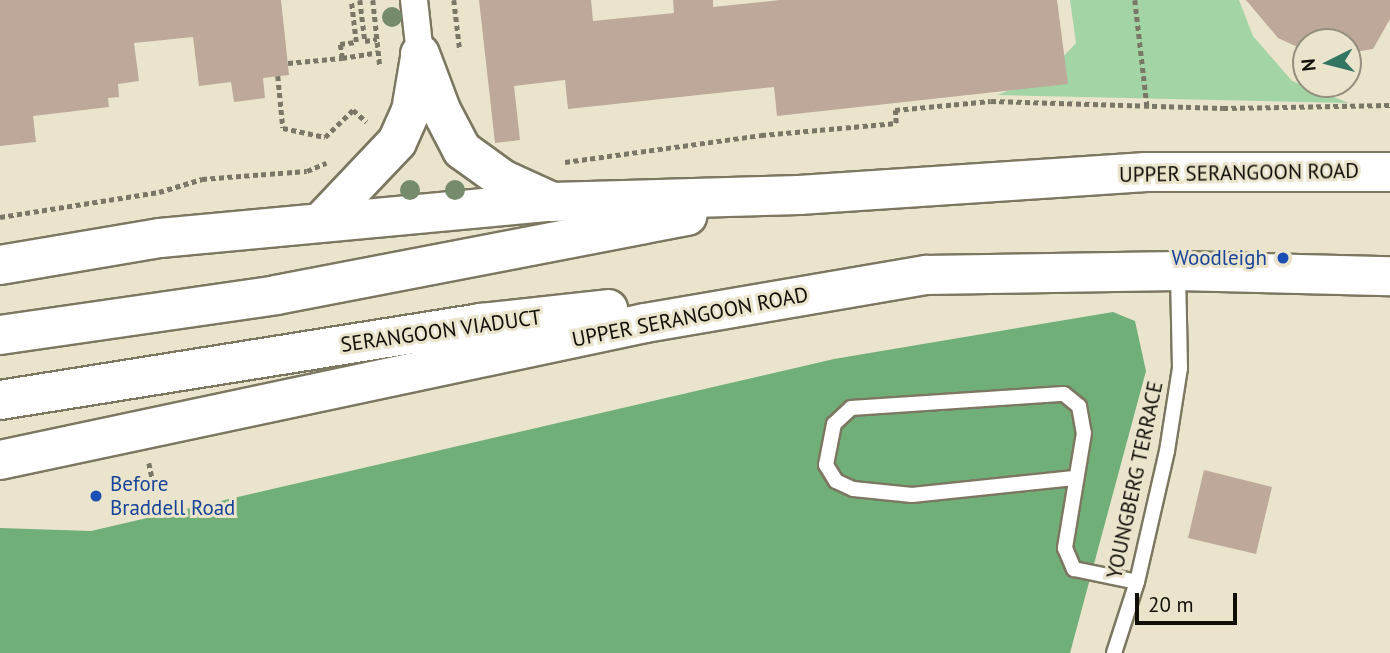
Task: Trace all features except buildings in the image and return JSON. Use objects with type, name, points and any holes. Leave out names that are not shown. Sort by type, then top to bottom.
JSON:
[{"type":"main road","points":[[421,54],[441,110],[462,150],[502,179],[551,202]]},
{"type":"main road","points":[[322,222],[397,142],[411,111],[421,54]]},
{"type":"main road","name":"UPPER SERANGOON ROAD","points":[[0,265],[160,239],[551,202],[799,195],[1146,172],[1390,172]]},
{"type":"main road","points":[[0,335],[276,295],[799,195]]},
{"type":"main road","name":"UPPER SERANGOON ROAD","points":[[0,460],[645,324],[926,275],[1178,271],[1390,276]]},
{"type":"main road","name":"SERANGOON VIADUCT","points":[[0,400],[480,323],[926,275]]},
{"type":"street","points":[[414,0],[421,54]]},
{"type":"lane","name":"YOUNGBERG TERRACE","points":[[1115,653],[1137,582],[1167,450],[1180,368],[1178,271]]},
{"type":"lane","points":[[1074,478],[912,495],[853,489],[836,481],[826,465],[834,424],[851,408],[1064,394],[1079,407],[1084,433],[1074,478],[1065,548],[1074,569],[1137,582]]},
{"type":"path","points":[[342,58],[340,44],[356,42],[351,0]]},
{"type":"path","points":[[360,0],[365,41],[377,39]]},
{"type":"path","points":[[373,0],[380,78]]},
{"type":"path","points":[[1135,0],[1147,106]]},
{"type":"path","points":[[288,64],[379,52]]},
{"type":"path","points":[[278,76],[283,128],[325,137],[353,110],[371,125]]},
{"type":"path","points":[[562,163],[761,135],[896,123],[895,110],[991,101],[1147,106],[1390,105]]},
{"type":"path","points":[[362,135],[376,114]]},
{"type":"path","points":[[0,217],[159,192],[202,178],[307,171],[336,159]]},
{"type":"green space","points":[[1070,0],[1239,0],[1253,36],[1292,81],[1292,98],[1336,98],[1349,103],[997,95],[1044,77],[1076,43]]},
{"type":"green space","points":[[1113,312],[1135,321],[1146,371],[1070,653],[0,653],[0,528],[91,531],[834,359]]},
{"type":"place","name":"Woodleigh","points":[[1283,258]]},
{"type":"place","name":"Before Braddell Road","points":[[96,496]]}]
